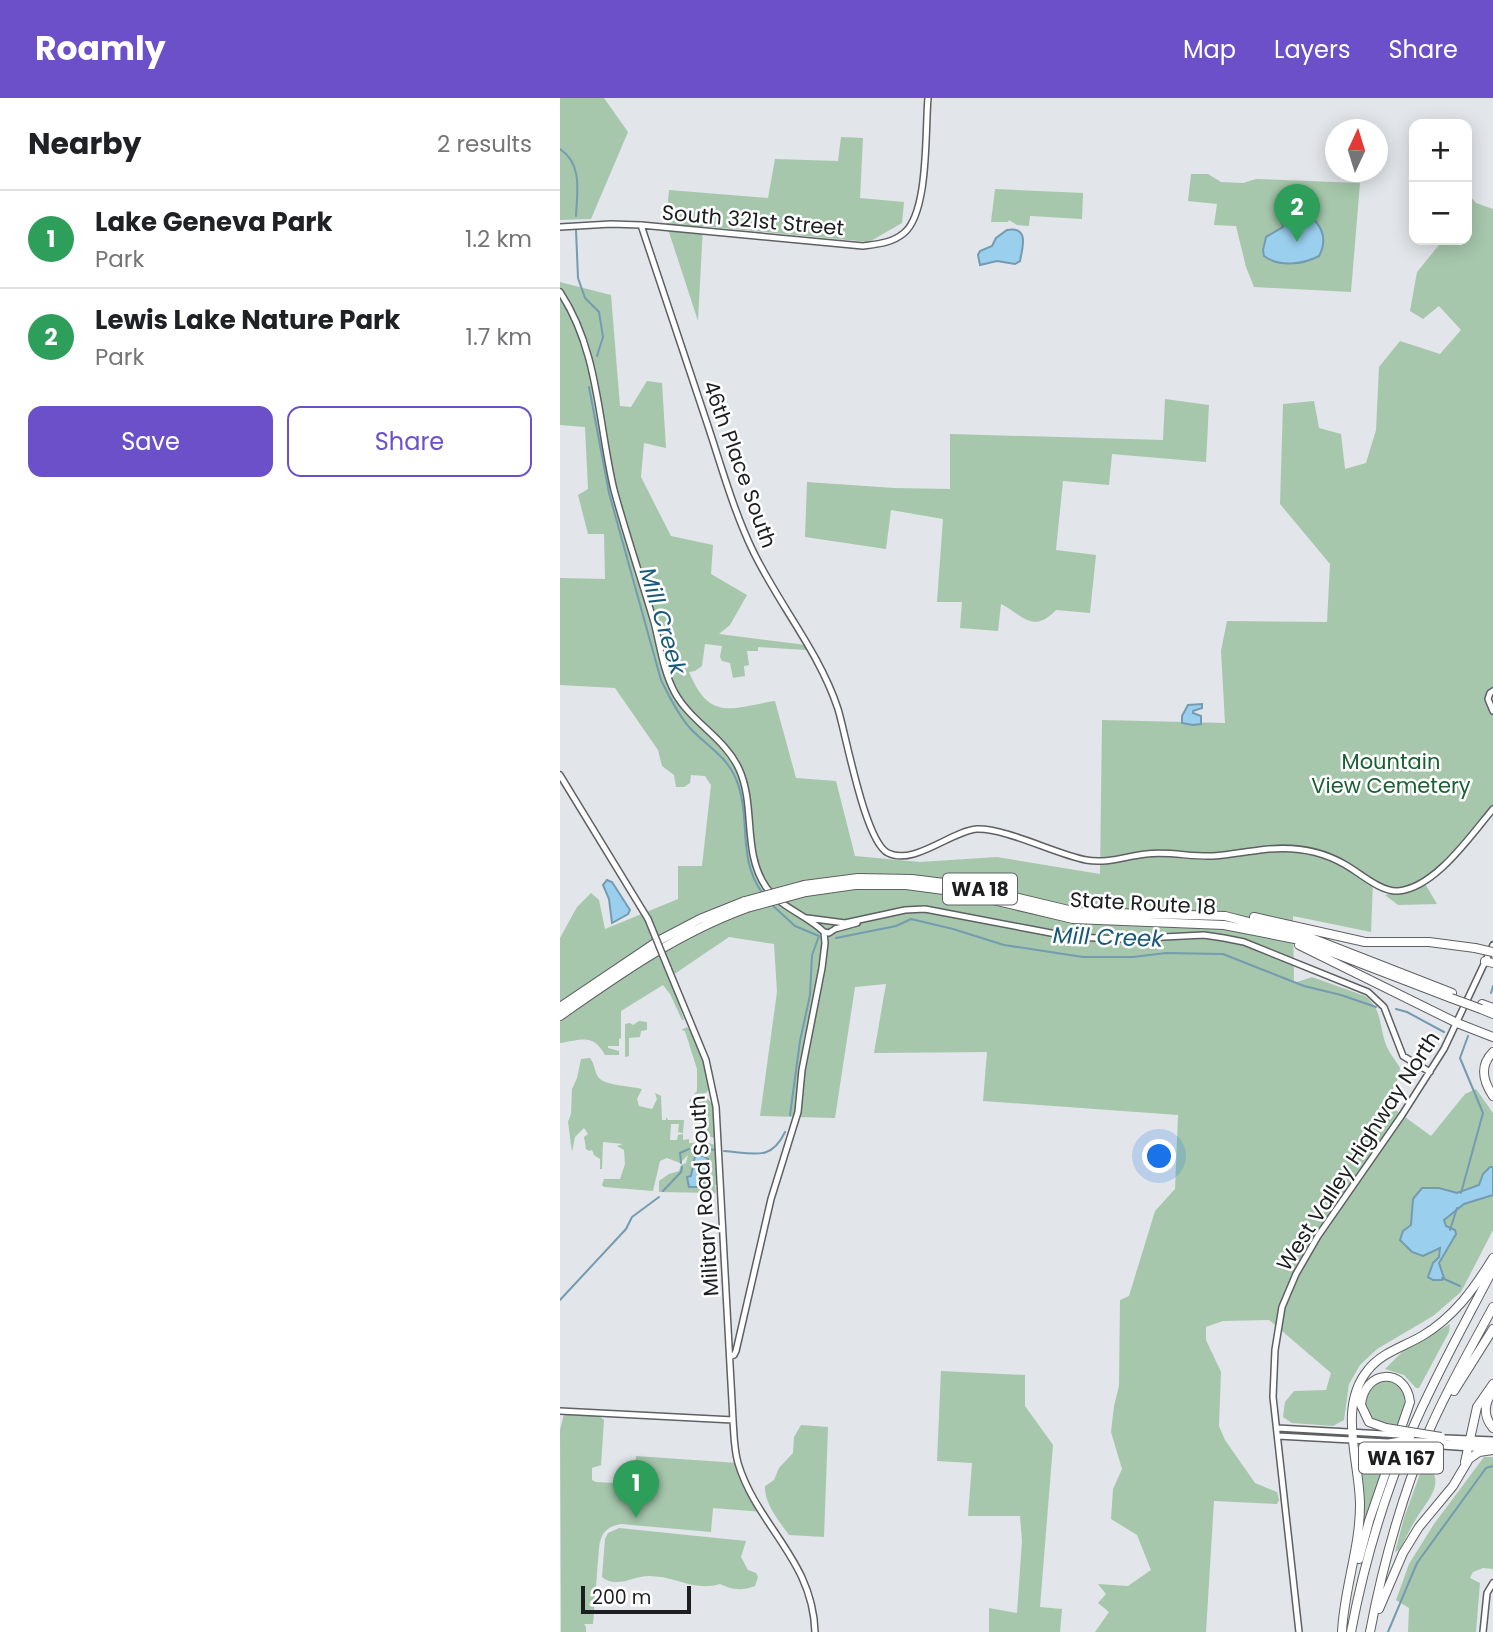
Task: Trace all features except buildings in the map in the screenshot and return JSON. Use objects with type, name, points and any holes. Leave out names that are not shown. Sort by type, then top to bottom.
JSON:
[{"type":"highway","name":"State Route 18","points":[[560,1007],[658,941],[700,919],[805,888],[858,878],[912,879],[968,887],[1077,912],[1225,916],[1282,929],[1339,948],[1451,996]]},
{"type":"highway","name":"State Route 18","points":[[805,888],[906,885],[959,892],[1073,919],[1201,923],[1270,934],[1300,940],[1489,1010]]},
{"type":"highway","name":"State Route 18","points":[[560,1016],[670,943],[746,904]]},
{"type":"highway","points":[[1180,914],[1210,911],[1248,915],[1356,940],[1380,943],[1429,942],[1493,951]]},
{"type":"highway","points":[[1270,934],[1322,956],[1457,1023],[1493,1037]]},
{"type":"highway","points":[[1493,1052],[1485,1063],[1483,1073],[1493,1096]]},
{"type":"highway","points":[[1342,1632],[1359,1526],[1360,1496],[1352,1415],[1356,1393],[1369,1367],[1389,1352],[1429,1331],[1451,1314],[1473,1289],[1493,1258]]},
{"type":"highway","name":"WA 167","points":[[1351,1632],[1369,1552],[1401,1457],[1432,1386],[1493,1269]]},
{"type":"highway","points":[[1480,1295],[1493,1276]]},
{"type":"highway","name":"WA 167","points":[[1371,1632],[1394,1532],[1430,1429],[1493,1307]]},
{"type":"highway","points":[[1430,1429],[1493,1329]]},
{"type":"highway","points":[[1342,1632],[1369,1521],[1409,1405],[1408,1392],[1400,1382],[1390,1377],[1379,1377],[1366,1387],[1361,1405],[1370,1422],[1385,1431],[1444,1441]]},
{"type":"highway","points":[[1457,1481],[1477,1407],[1493,1384]]},
{"type":"highway","points":[[1493,1390],[1485,1410],[1493,1427]]},
{"type":"highway","points":[[1371,1632],[1385,1591],[1419,1527],[1457,1481],[1472,1456],[1493,1448]]},
{"type":"main road","name":"South 321st Street","points":[[560,227],[641,225],[863,246],[888,242],[902,234],[914,220],[921,202],[928,98]]},
{"type":"main road","name":"46th Place South","points":[[641,225],[740,522],[755,555],[799,628],[830,690],[839,714],[851,771],[883,850],[894,855],[928,849],[966,831],[985,830],[1090,861],[1144,854],[1214,856],[1281,847],[1313,851],[1344,864],[1383,887],[1401,890],[1439,869],[1462,847],[1493,809]]},
{"type":"main road","points":[[560,292],[573,313],[586,344],[611,475],[658,635],[668,679],[680,703],[738,766],[748,800],[750,838],[756,865],[767,887],[786,906],[828,931],[873,917]]},
{"type":"main road","points":[[1493,691],[1488,699],[1493,711]]},
{"type":"main road","name":"Military Road South","points":[[560,775],[648,919],[706,1060],[714,1094],[719,1139],[733,1420],[738,1463],[750,1489],[799,1567],[813,1607],[815,1632]]},
{"type":"main road","points":[[786,906],[809,918],[845,923],[905,910],[925,909],[1072,937],[1123,939],[1204,936],[1244,942],[1368,992],[1384,1007],[1404,1056],[1430,1072]]},
{"type":"main road","points":[[824,920],[828,931]]},
{"type":"main road","points":[[730,1357],[736,1353],[771,1199],[797,1112],[825,943],[834,922]]},
{"type":"main road","name":"West Valley Highway North","points":[[1300,1632],[1273,1373],[1278,1327],[1287,1292],[1318,1236],[1430,1072],[1489,962],[1493,945]]},
{"type":"main road","points":[[560,1411],[733,1420]]},
{"type":"main road","points":[[1277,1428],[1381,1442],[1444,1441],[1493,1448]]},
{"type":"main road","points":[[1278,1436],[1353,1437],[1385,1431]]},
{"type":"main road","points":[[1469,1443],[1493,1440]]},
{"type":"main road","points":[[1483,1632],[1487,1593],[1493,1583]]},
{"type":"green space","points":[[560,98],[604,98],[628,132],[591,219],[560,220]]},
{"type":"green space","points":[[841,137],[863,138],[860,198],[904,202],[902,223],[869,242],[703,226],[698,321],[666,223],[669,190],[768,198],[775,159],[838,161]]},
{"type":"green space","points":[[1191,174],[1208,174],[1221,182],[1243,183],[1256,179],[1360,183],[1351,292],[1254,287],[1236,226],[1214,225],[1217,204],[1188,201]]},
{"type":"green space","points":[[995,189],[1083,193],[1082,219],[1030,216],[1029,226],[1017,225],[1009,220],[991,222]]},
{"type":"green space","name":"Mountain View Cemetery","points":[[1472,199],[1476,203],[1493,209],[1493,691],[1490,693],[1493,711],[1493,809],[1462,847],[1424,882],[1437,904],[1398,905],[1385,895],[1400,891],[1373,882],[1371,932],[1293,916],[1294,983],[1312,977],[1365,996],[1370,1001],[1377,1012],[1386,1046],[1400,1068],[1398,1079],[1386,1103],[1431,1136],[1465,1094],[1476,1089],[1493,1113],[1493,1230],[1461,1292],[1433,1316],[1377,1349],[1360,1365],[1349,1384],[1344,1420],[1333,1426],[1292,1423],[1283,1417],[1285,1402],[1294,1391],[1326,1390],[1331,1373],[1269,1320],[1223,1321],[1206,1327],[1206,1340],[1221,1372],[1219,1426],[1225,1440],[1255,1483],[1277,1492],[1279,1500],[1277,1504],[1214,1501],[1206,1632],[1095,1632],[1109,1612],[1098,1603],[1106,1594],[1098,1584],[1128,1586],[1151,1570],[1137,1535],[1111,1519],[1113,1489],[1122,1469],[1111,1432],[1119,1386],[1120,1300],[1129,1296],[1155,1211],[1175,1189],[1178,1115],[983,1101],[987,1052],[874,1053],[886,984],[855,987],[835,1118],[760,1116],[777,992],[774,944],[729,937],[670,977],[684,1020],[663,985],[621,1011],[619,1046],[608,1046],[619,1051],[619,1055],[605,1055],[596,1043],[591,1041],[560,1043],[560,938],[577,907],[591,893],[599,900],[605,929],[678,899],[678,866],[702,866],[711,785],[705,776],[691,775],[690,783],[684,787],[676,787],[674,775],[662,766],[658,750],[615,688],[560,685],[560,578],[605,579],[604,534],[588,534],[578,495],[588,489],[585,427],[560,425],[560,282],[611,295],[620,406],[631,407],[647,381],[662,383],[666,448],[644,443],[641,477],[671,536],[713,545],[711,574],[747,595],[730,625],[719,634],[806,645],[806,650],[758,647],[758,651],[747,651],[749,665],[744,666],[745,676],[733,678],[730,663],[722,661],[720,657],[722,646],[705,644],[702,666],[689,672],[705,699],[723,708],[775,701],[796,778],[836,781],[855,856],[920,862],[997,857],[1100,874],[1102,720],[1225,723],[1221,651],[1227,621],[1327,622],[1330,564],[1280,504],[1283,404],[1314,401],[1319,428],[1341,434],[1345,469],[1366,463],[1376,430],[1379,367],[1400,341],[1440,354],[1461,330],[1439,306],[1423,319],[1410,311],[1417,272],[1439,245],[1472,245]]},
{"type":"green space","points":[[1165,399],[1209,405],[1206,462],[1112,454],[1109,485],[1063,481],[1056,550],[1096,555],[1090,613],[1056,610],[1048,617],[1034,622],[1001,604],[998,631],[960,628],[962,602],[937,602],[943,519],[891,510],[886,549],[805,537],[807,482],[950,489],[950,434],[1163,440]]},
{"type":"green space","points":[[639,1021],[647,1022],[647,1030],[641,1031],[640,1037],[629,1038],[629,1056],[625,1057],[625,1024],[633,1025]]},
{"type":"green space","points":[[687,1027],[702,1056],[709,1089],[706,1093],[694,1094],[697,1091],[697,1069],[685,1031],[681,1030]]},
{"type":"green space","points":[[590,1058],[597,1076],[603,1081],[642,1089],[637,1099],[639,1106],[652,1109],[657,1099],[655,1093],[661,1096],[662,1120],[666,1120],[666,1117],[668,1120],[684,1120],[683,1133],[678,1132],[679,1124],[671,1124],[670,1140],[677,1140],[678,1135],[683,1134],[683,1140],[689,1139],[689,1143],[706,1142],[715,1145],[718,1179],[716,1193],[659,1192],[659,1181],[679,1171],[681,1165],[686,1163],[688,1155],[680,1163],[667,1158],[660,1161],[653,1191],[602,1185],[604,1179],[620,1179],[625,1164],[624,1150],[617,1146],[623,1144],[603,1142],[600,1169],[600,1159],[592,1150],[586,1149],[584,1137],[588,1134],[584,1128],[575,1137],[572,1152],[568,1122],[572,1089],[581,1059]]},
{"type":"green space","points":[[707,1098],[712,1104],[715,1138],[707,1136],[704,1107],[697,1102],[689,1102],[690,1099]]},
{"type":"green space","points":[[1450,1324],[1449,1332],[1419,1388],[1404,1375],[1385,1369],[1402,1352]]},
{"type":"green space","points":[[941,1371],[1025,1375],[1025,1406],[1053,1445],[1040,1607],[1062,1609],[1060,1632],[989,1632],[989,1608],[1017,1613],[1022,1541],[1020,1516],[968,1516],[972,1463],[937,1461]]},
{"type":"green space","points":[[1383,1380],[1393,1382],[1404,1392],[1405,1408],[1397,1426],[1378,1422],[1364,1409],[1369,1386]]},
{"type":"green space","points":[[564,1414],[598,1415],[604,1420],[601,1465],[592,1468],[592,1480],[596,1482],[634,1484],[636,1456],[738,1463],[763,1512],[713,1508],[711,1532],[621,1524],[608,1529],[601,1538],[599,1548],[593,1624],[584,1624],[586,1632],[561,1632],[560,1430]]},
{"type":"green space","points":[[801,1425],[828,1427],[824,1537],[789,1535],[773,1512],[765,1492],[765,1486],[774,1480],[779,1468],[793,1453],[794,1437]]},
{"type":"green space","points":[[1357,1446],[1392,1446],[1364,1525]]},
{"type":"green space","points":[[1484,1457],[1493,1457],[1493,1569],[1483,1568],[1473,1572],[1470,1578],[1480,1583],[1476,1632],[1408,1632],[1409,1608],[1396,1600],[1409,1564],[1434,1524]]},
{"type":"green space","points":[[1426,1464],[1435,1478],[1433,1492],[1400,1549],[1395,1552],[1404,1518]]},
{"type":"green space","points":[[619,1528],[746,1541],[741,1557],[748,1570],[756,1573],[758,1577],[755,1586],[734,1589],[720,1584],[702,1586],[649,1576],[619,1582],[608,1580],[602,1577],[605,1539],[608,1533]]},
{"type":"water","points":[[1284,206],[1302,211],[1321,229],[1323,246],[1319,256],[1291,264],[1270,260],[1264,256],[1266,237],[1283,227],[1278,211]]},
{"type":"water","points":[[1007,230],[1019,231],[1022,234],[1020,261],[1015,264],[997,261],[980,265],[980,251],[992,246],[996,238]]},
{"type":"water","points":[[1202,704],[1202,708],[1193,711],[1201,716],[1201,724],[1182,723],[1182,716],[1188,705]]},
{"type":"water","points":[[607,880],[612,882],[630,910],[612,923],[609,899],[603,885]]},
{"type":"water","points":[[695,1156],[708,1159],[707,1176],[701,1187],[689,1187],[687,1177],[691,1176]]},
{"type":"water","points":[[1493,1167],[1493,1195],[1464,1204],[1444,1220],[1446,1226],[1455,1230],[1456,1234],[1439,1263],[1444,1278],[1433,1280],[1428,1277],[1433,1263],[1439,1257],[1440,1248],[1423,1256],[1412,1252],[1400,1240],[1403,1231],[1411,1225],[1413,1199],[1422,1188],[1439,1188],[1457,1193],[1479,1185],[1483,1174]]},
{"type":"waterway","name":"Mill Creek","points":[[560,149],[567,155],[575,170],[576,216]]},
{"type":"waterway","points":[[1294,187],[1302,197],[1301,210]]},
{"type":"waterway","name":"Mill Creek","points":[[576,230],[578,278],[585,298],[599,312],[603,337],[597,356]]},
{"type":"waterway","name":"Mill Creek","points":[[589,387],[609,493],[661,680],[685,722],[721,757],[736,779],[741,793],[750,866],[763,894]]},
{"type":"waterway","points":[[771,904],[795,926],[819,936],[812,955],[810,995],[800,1041],[790,1115]]},
{"type":"waterway","name":"Mill Creek","points":[[836,938],[896,926],[911,919],[1004,945],[1083,957],[1133,957],[1166,953],[1223,954],[1304,986],[1376,1007]]},
{"type":"waterway","name":"Mill Creek","points":[[1491,993],[1493,986]]},
{"type":"waterway","name":"Mill Creek","points":[[1396,1009],[1444,1032]]},
{"type":"waterway","points":[[1461,1193],[1483,1113],[1460,1058],[1468,1036]]},
{"type":"waterway","points":[[724,1151],[752,1154],[767,1152],[780,1142],[785,1132]]},
{"type":"waterway","points":[[695,1148],[715,1150]]},
{"type":"waterway","points":[[681,1163],[680,1153],[689,1149]]},
{"type":"waterway","points":[[663,1191],[681,1172],[682,1167]]},
{"type":"waterway","points":[[560,1300],[626,1229],[632,1217],[659,1197]]},
{"type":"waterway","points":[[1450,1230],[1457,1208]]},
{"type":"waterway","points":[[1442,1278],[1460,1286]]},
{"type":"waterway","points":[[1388,1632],[1417,1563],[1486,1468],[1493,1466]]},
{"type":"place","name":"Lewis Lake Nature Park","points":[[1297,242]]},
{"type":"place","name":"Lake Geneva Park","points":[[636,1518]]}]
